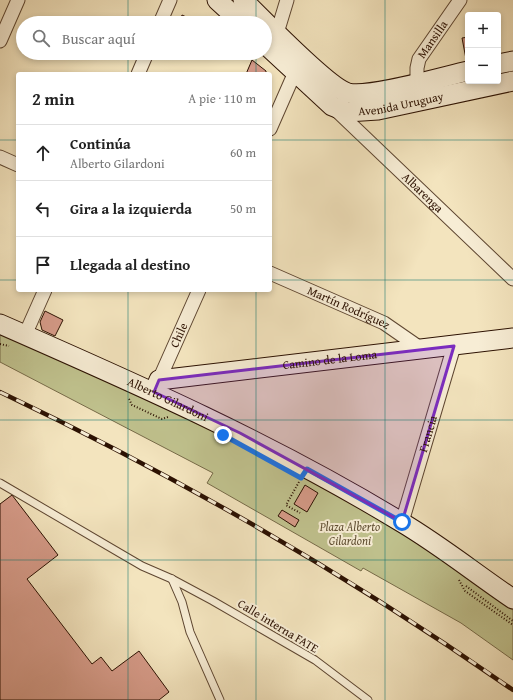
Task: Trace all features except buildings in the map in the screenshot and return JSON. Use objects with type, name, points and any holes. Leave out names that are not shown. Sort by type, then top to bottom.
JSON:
[{"type":"street","points":[[0,41],[18,0]]},
{"type":"street","points":[[163,16],[170,0]]},
{"type":"street","points":[[217,0],[234,16]]},
{"type":"street","name":"Avenida Uruguay","points":[[243,0],[254,16]]},
{"type":"street","points":[[272,37],[287,0]]},
{"type":"street","name":"Mansilla","points":[[417,83],[417,68],[419,59],[460,0]]},
{"type":"street","name":"Avenida Uruguay","points":[[272,40],[295,72],[332,106],[347,112],[378,110],[513,81]]},
{"type":"street","name":"Avenida Uruguay","points":[[272,40],[347,92],[366,94],[465,72]]},
{"type":"street","points":[[139,72],[144,60]]},
{"type":"street","points":[[501,63],[513,61]]},
{"type":"street","points":[[272,124],[295,72]]},
{"type":"street","name":"Albarenga","points":[[332,106],[513,279]]},
{"type":"street","points":[[0,157],[16,164]]},
{"type":"street","name":"Martín Rodríguez","points":[[272,274],[384,323],[423,350]]},
{"type":"street","points":[[18,340],[43,292]]},
{"type":"street","name":"Chile","points":[[157,386],[198,292]]},
{"type":"street","name":"Alberto Gilardoni","points":[[0,324],[18,340],[157,386],[402,522],[513,600]]},
{"type":"street","name":"Camino de la Loma","points":[[157,386],[513,338]]},
{"type":"street","name":"Francia","points":[[402,522],[454,346]]},
{"type":"lane","name":"Calle interna FATE","points":[[0,483],[142,566],[172,579],[314,660],[368,700]]},
{"type":"lane","points":[[172,579],[182,602],[193,638],[220,700]]},
{"type":"path","points":[[0,344],[18,340]]},
{"type":"path","points":[[126,394],[132,405],[162,419],[175,415]]},
{"type":"path","points":[[300,513],[286,505],[307,469]]},
{"type":"path","points":[[457,577],[465,591],[513,625]]},
{"type":"highlighted area","points":[[454,346],[402,522],[240,433],[154,392],[159,380]]},
{"type":"green space","name":"Plaza Alberto Gilardoni","points":[[0,329],[282,463],[402,531],[513,610],[513,660],[461,623],[363,568],[361,571],[207,483],[213,473],[0,362]]},
{"type":"railway","points":[[0,392],[133,459],[263,530],[390,608],[513,690]]},
{"type":"route","points":[[223,435],[301,478],[307,469],[402,522]]}]
